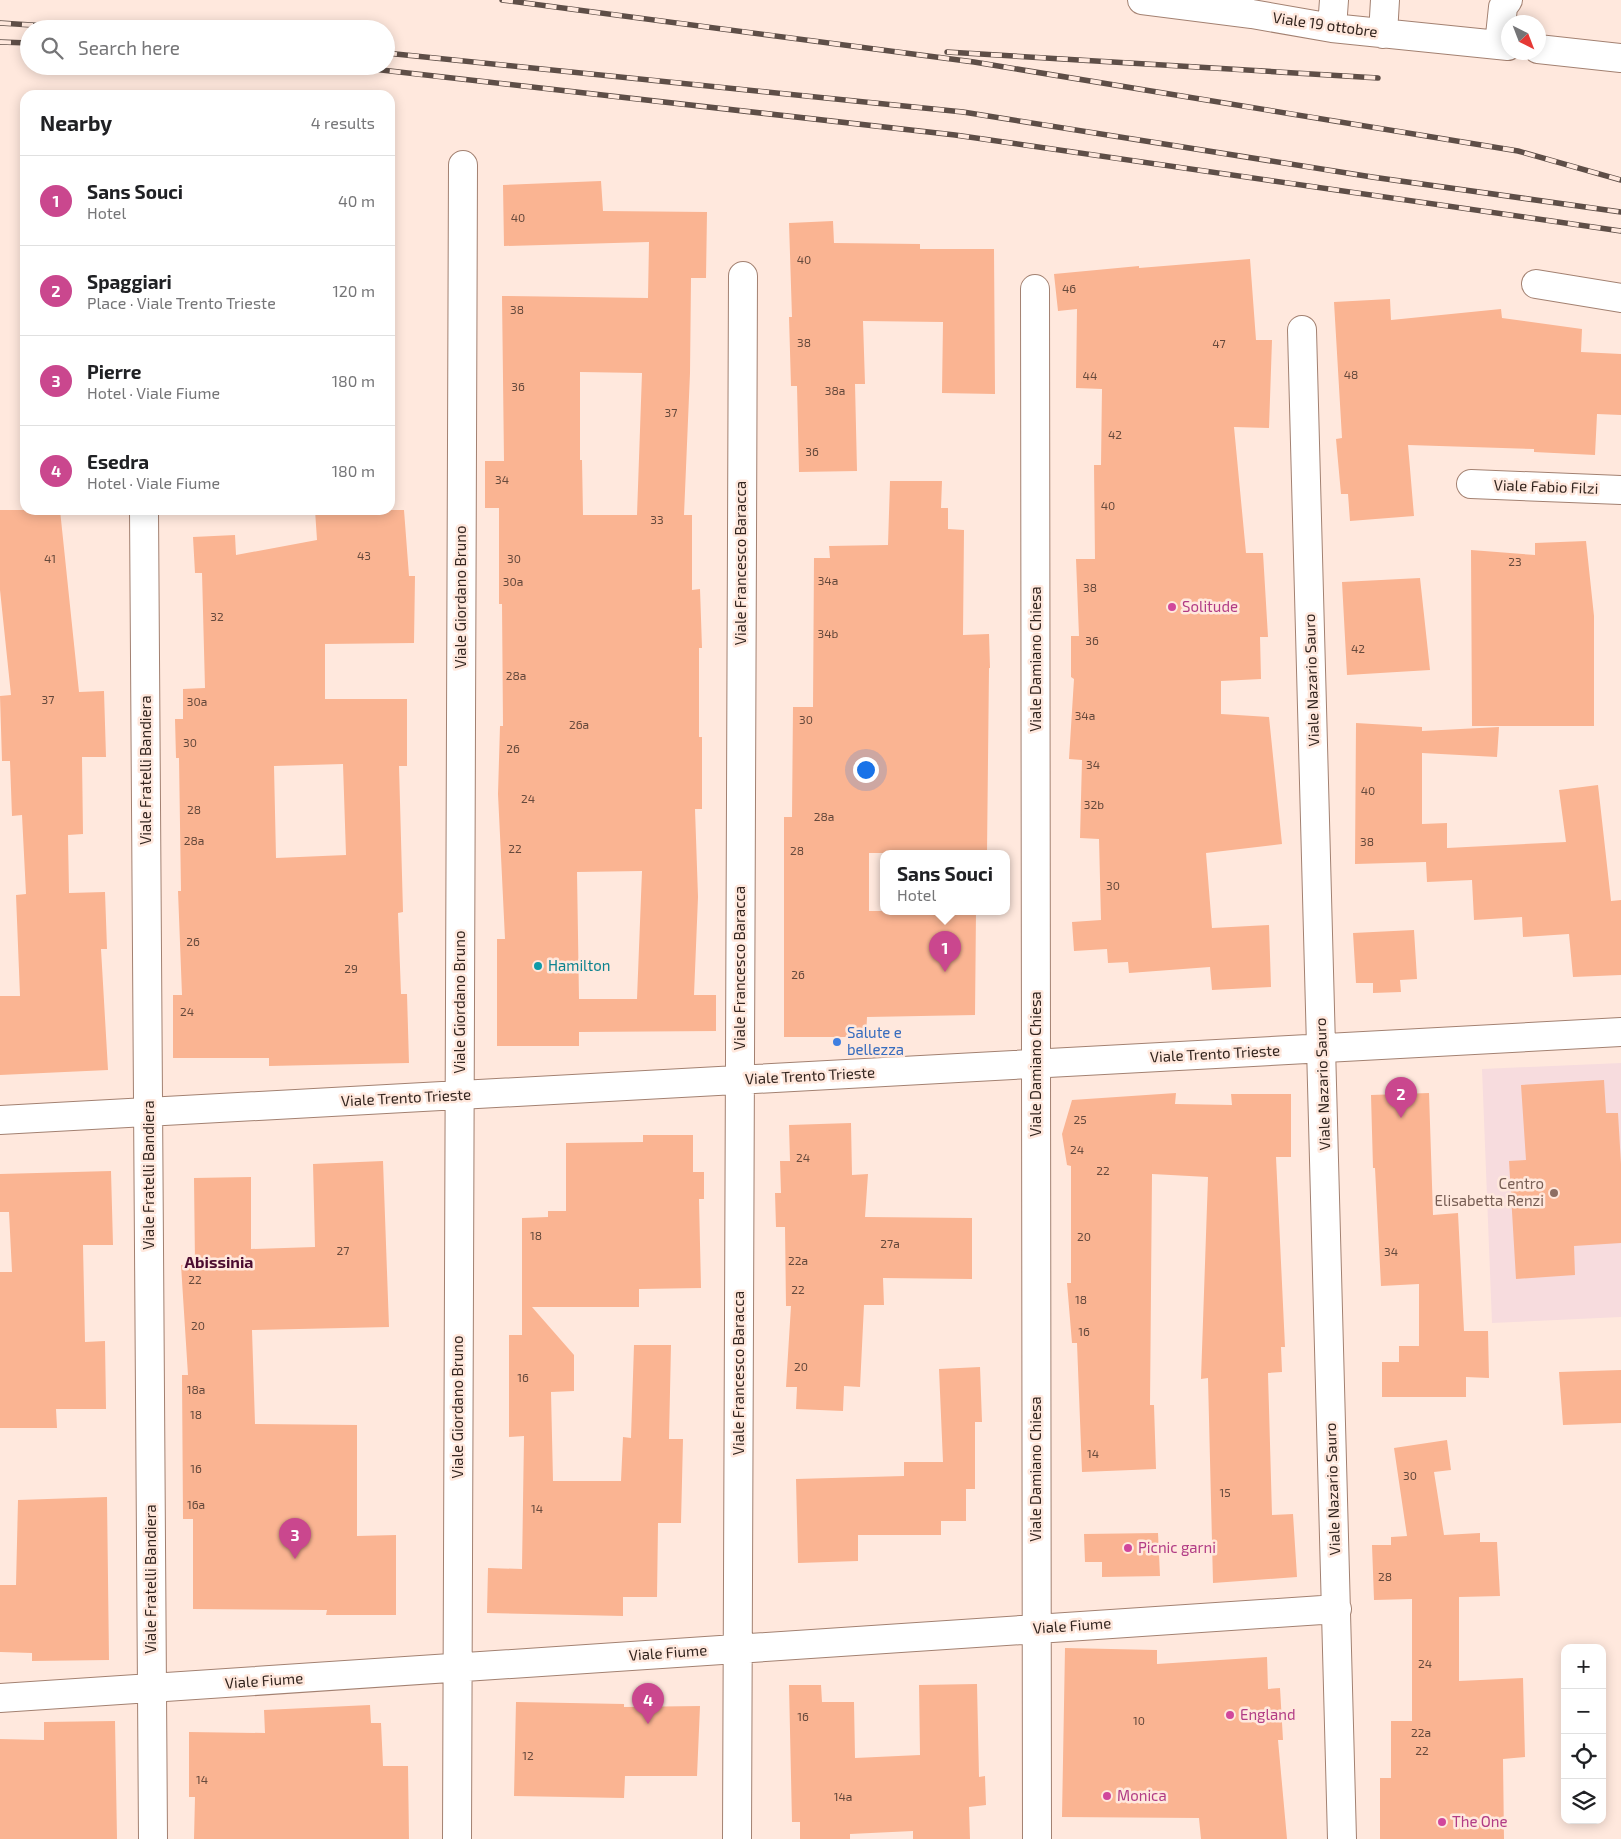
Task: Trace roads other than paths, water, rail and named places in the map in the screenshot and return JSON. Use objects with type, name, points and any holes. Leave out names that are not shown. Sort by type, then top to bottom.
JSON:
[{"type":"street","name":"Viale 19 ottobre","points":[[1142,0],[1251,7],[1332,28],[1501,46]]},
{"type":"street","points":[[1332,28],[1334,0]]},
{"type":"street","points":[[1383,34],[1385,0]]},
{"type":"street","points":[[1503,15],[1503,7],[1508,0]]},
{"type":"street","points":[[1546,50],[1621,58]]},
{"type":"street","name":"Viale Giordano Bruno","points":[[457,1839],[463,165]]},
{"type":"street","name":"Viale Francesco Baracca","points":[[737,1839],[743,276]]},
{"type":"street","points":[[1536,284],[1621,298]]},
{"type":"street","name":"Viale Damiano Chiesa","points":[[1035,289],[1037,1839]]},
{"type":"street","name":"Viale Nazario Sauro","points":[[1302,330],[1342,1839]]},
{"type":"street","name":"Viale Fabio Filzi","points":[[1471,484],[1621,490]]},
{"type":"street","name":"Viale Fratelli Bandiera","points":[[144,515],[153,1839]]},
{"type":"street","name":"Viale Trento Trieste","points":[[0,1120],[1621,1032]]},
{"type":"street","name":"Viale Fiume","points":[[0,1698],[1336,1609]]},
{"type":"railway","points":[[502,0],[974,62],[1518,151],[1621,180]]},
{"type":"railway","points":[[0,23],[20,24]]},
{"type":"railway","points":[[0,42],[20,43]]},
{"type":"railway","points":[[947,52],[1378,78]]},
{"type":"railway","points":[[395,54],[963,112],[1372,177],[1621,212]]},
{"type":"railway","points":[[395,72],[955,135],[1621,231]]},
{"type":"place","name":"Solitude","points":[[1172,607]]},
{"type":"place","name":"Hamilton","points":[[538,966]]},
{"type":"place","name":"Sans Souci","points":[[945,972]]},
{"type":"place","name":"Salute e bellezza","points":[[837,1042]]},
{"type":"place","name":"Spaggiari","points":[[1401,1118]]},
{"type":"place","name":"Centro Elisabetta Renzi","points":[[1554,1193]]},
{"type":"place","name":"Picnic garni","points":[[1128,1548]]},
{"type":"place","name":"Pierre","points":[[295,1559]]},
{"type":"place","name":"England","points":[[1230,1715]]},
{"type":"place","name":"Esedra","points":[[648,1724]]},
{"type":"place","name":"Monica","points":[[1107,1796]]},
{"type":"place","name":"The One","points":[[1442,1822]]},
{"type":"district","name":"Abissinia","points":[[219,1262]]}]
